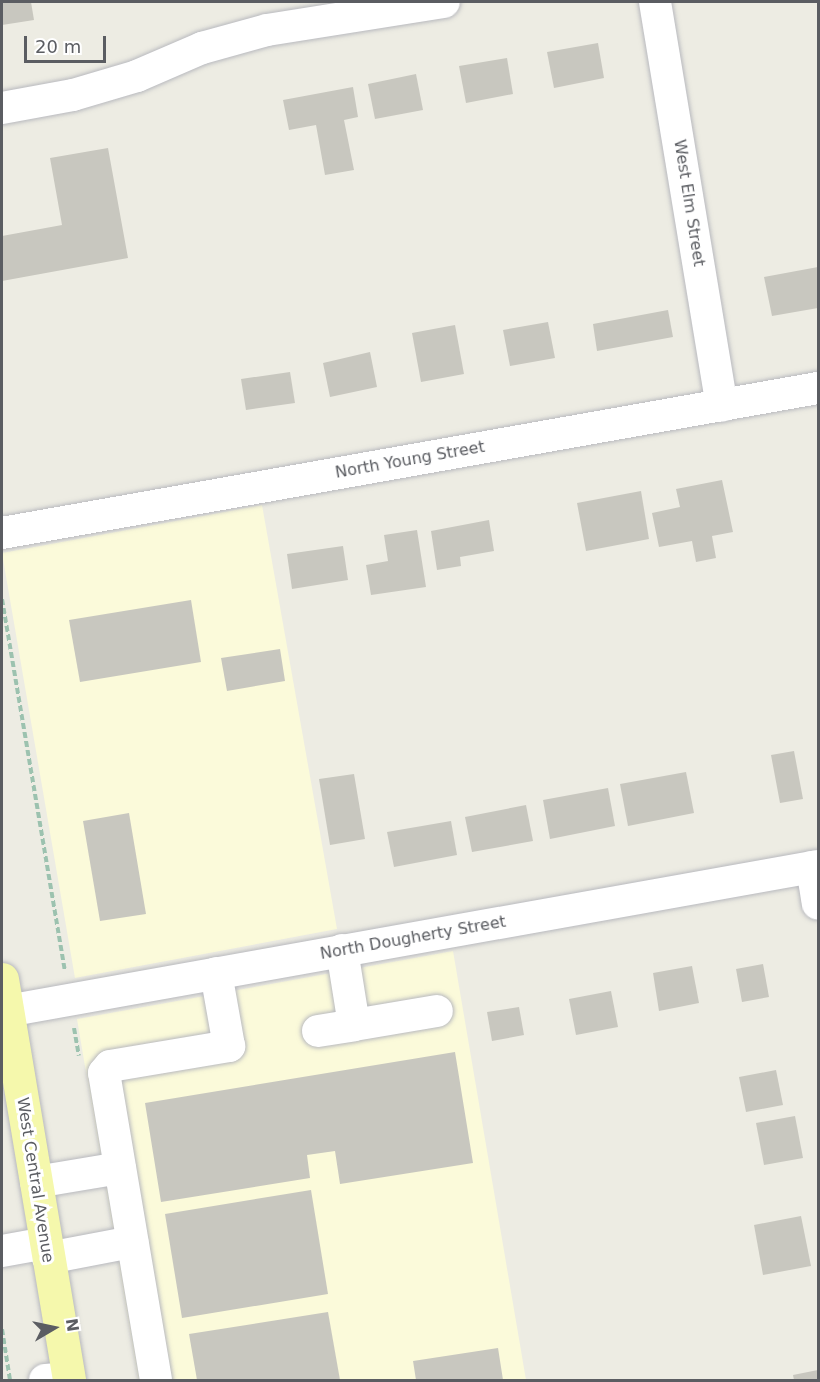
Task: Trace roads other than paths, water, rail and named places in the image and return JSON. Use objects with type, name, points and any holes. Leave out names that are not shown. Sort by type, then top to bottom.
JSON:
[{"type":"main road","name":"West Central Avenue","points":[[2,979],[7,1011],[11,1099],[36,1182],[47,1251],[61,1380]]},
{"type":"street","points":[[2,108],[73,95],[137,76],[202,48],[267,30],[444,2]]},
{"type":"street","name":"West Elm Street","points":[[655,2],[722,405]]},
{"type":"street","name":"North Young Street","points":[[2,533],[819,388]]},
{"type":"street","points":[[816,866],[819,904]]},
{"type":"street","name":"North Dougherty Street","points":[[7,1011],[816,866]]},
{"type":"street","points":[[342,950],[354,1025]]},
{"type":"street","points":[[156,1380],[104,1073],[110,1066],[228,1046],[216,973]]},
{"type":"street","points":[[318,1031],[437,1011]]},
{"type":"street","points":[[36,1182],[120,1168]]},
{"type":"street","points":[[2,1251],[47,1251],[132,1242]]}]
